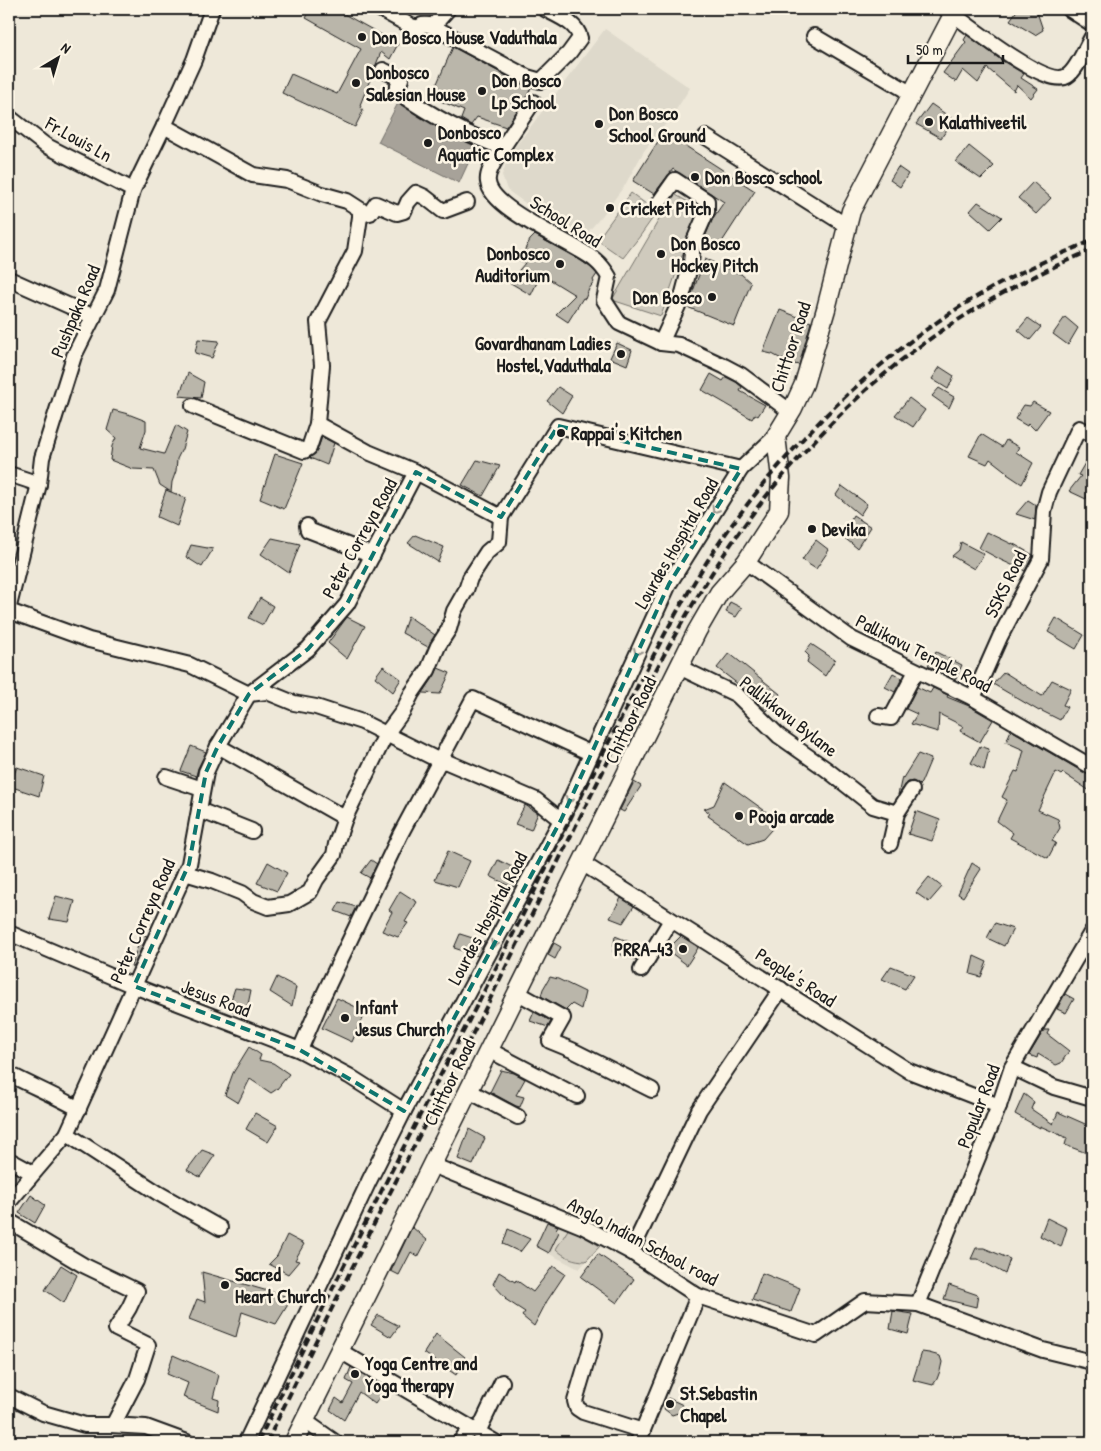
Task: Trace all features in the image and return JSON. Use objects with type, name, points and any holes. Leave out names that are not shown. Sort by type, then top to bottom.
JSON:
[{"type":"main road","name":"Chittoor Road","points":[[294,1442],[697,632],[719,593],[746,562],[779,511],[781,478],[776,436],[791,412],[804,384],[826,309],[851,211],[912,94],[952,10]]},
{"type":"street","name":"Pushpaka Road","points":[[9,606],[39,484],[42,458],[74,356],[107,290],[133,190],[194,60],[212,9]]},
{"type":"street","points":[[433,26],[448,9]]},
{"type":"street","points":[[382,10],[411,26],[419,28],[422,25],[433,26],[527,77],[541,81],[569,53],[580,38],[579,31],[546,9]]},
{"type":"street","points":[[1069,9],[1092,24]]},
{"type":"street","points":[[952,10],[1025,65],[1040,73],[1058,78],[1067,76],[1074,68],[1092,37]]},
{"type":"street","points":[[814,36],[912,94]]},
{"type":"street","points":[[383,70],[401,79],[396,91],[414,104],[445,122],[485,141],[503,147],[533,102]]},
{"type":"street","name":"Fr.Louis Ln","points":[[9,117],[45,145],[133,190]]},
{"type":"street","points":[[164,126],[253,175],[287,180],[347,202],[361,210],[355,251],[318,322],[322,365],[317,424],[309,448],[304,451],[193,406]]},
{"type":"street","points":[[706,137],[847,226]]},
{"type":"street","name":"School Road","points":[[503,147],[491,168],[487,180],[490,192],[524,218],[594,259],[605,269],[609,277],[604,300],[619,323],[661,342],[679,345],[724,366],[741,375],[791,412]]},
{"type":"street","points":[[658,204],[675,180],[707,201],[707,211],[693,243],[691,263],[682,297],[661,342]]},
{"type":"street","points":[[360,215],[370,213],[376,204],[396,213],[404,211],[408,202],[416,193],[443,212],[467,202]]},
{"type":"street","points":[[9,279],[94,317]]},
{"type":"street","points":[[317,424],[368,452],[416,472]]},
{"type":"street","points":[[185,873],[204,878],[242,893],[253,901],[268,907],[276,904],[289,904],[310,892],[334,855],[346,818],[386,734],[428,670],[438,646],[449,629],[454,611],[466,590],[470,578],[487,552],[499,542],[501,517],[558,426],[741,469],[776,436]]},
{"type":"street","name":"SSKS Road","points":[[973,698],[1000,637],[1041,559],[1044,511],[1048,492],[1079,428],[1092,434]]},
{"type":"street","name":"Lourdes Hospital Road","points":[[246,1442],[369,1180],[560,820],[669,584],[741,469]]},
{"type":"street","name":"Peter Correya Road","points":[[9,1202],[67,1134],[189,864],[206,772],[218,746],[249,694],[308,649],[348,604],[416,472],[501,517]]},
{"type":"street","points":[[9,474],[39,484]]},
{"type":"street","points":[[307,526],[308,530],[373,555]]},
{"type":"street","name":"Pallikavu Temple Road","points":[[746,562],[852,639],[973,698],[1092,767]]},
{"type":"street","points":[[9,611],[90,640],[190,665],[249,694],[267,692],[294,703],[316,707],[362,722],[440,761],[455,765],[536,800],[560,820]]},
{"type":"street","name":"Pallikkavu Bylane","points":[[679,667],[737,694],[779,736],[826,769],[873,806],[897,813]]},
{"type":"street","points":[[878,716],[892,718],[916,671]]},
{"type":"street","points":[[300,1050],[324,994],[395,844],[473,699],[590,753]]},
{"type":"street","points":[[218,746],[346,818]]},
{"type":"street","points":[[166,777],[202,789]]},
{"type":"street","points":[[890,844],[897,813],[912,790]]},
{"type":"street","points":[[199,810],[252,831]]},
{"type":"street","name":"People's Road","points":[[582,863],[909,1071],[999,1106]]},
{"type":"street","points":[[641,970],[672,920]]},
{"type":"street","name":"Popular Road","points":[[918,1304],[999,1106],[1012,1067],[1092,931]]},
{"type":"street","name":"Jesus Road","points":[[9,932],[134,986],[300,1050],[349,1076],[404,1111]]},
{"type":"street","points":[[631,1252],[699,1110],[781,989]]},
{"type":"street","points":[[518,993],[563,1018],[550,1041],[652,1090]]},
{"type":"street","points":[[489,1050],[577,1096]]},
{"type":"street","points":[[1012,1067],[1054,1087],[1092,1098]]},
{"type":"street","points":[[9,1074],[78,1109]]},
{"type":"street","points":[[469,1091],[518,1117]]},
{"type":"street","points":[[67,1134],[158,1194],[220,1228]]},
{"type":"street","points":[[9,1160],[33,1173]]},
{"type":"street","name":"Anglo Indian School road","points":[[432,1165],[584,1227],[631,1252],[698,1296],[816,1335],[865,1301],[918,1304]]},
{"type":"street","points":[[9,1221],[83,1266],[137,1291],[116,1329],[148,1345],[137,1379],[113,1425]]},
{"type":"street","points":[[596,1334],[575,1402],[577,1408],[640,1437],[698,1296]]},
{"type":"street","points":[[918,1304],[1043,1350],[1092,1362]]},
{"type":"street","points":[[340,1351],[495,1442]]},
{"type":"street","points":[[460,1442],[474,1430],[502,1382]]},
{"type":"street","points":[[9,1396],[43,1412],[85,1425],[146,1427],[187,1442]]},
{"type":"street","points":[[305,1421],[335,1442]]},
{"type":"highlighted area","points":[[558,426],[741,469],[669,584],[561,820],[404,1111],[300,1050],[134,986],[189,864],[206,772],[218,746],[249,694],[308,649],[347,604],[416,472],[501,517]]},
{"type":"shaded area","name":"Don Bosco School Ground","points":[[605,29],[690,88],[672,116],[644,151],[625,185],[586,234],[528,205],[507,190],[502,175],[509,155]]},
{"type":"shaded area","name":"Donbosco Aquatic Complex","points":[[398,103],[477,144],[459,183],[378,142]]},
{"type":"shaded area","points":[[631,193],[657,212],[623,258],[597,240]]},
{"type":"shaded area","name":"Don Bosco Hockey Pitch","points":[[674,194],[699,208],[661,316],[612,300]]},
{"type":"shaded area","points":[[553,1214],[604,1243],[579,1269],[538,1248]]},
{"type":"shaded area","points":[[569,1228],[600,1246],[586,1261],[570,1258],[556,1249]]},
{"type":"building","points":[[311,9],[335,9],[398,44],[390,59],[381,52],[360,105],[363,111],[355,127],[282,93],[291,74],[337,94],[361,49],[306,18]]},
{"type":"building","points":[[1018,9],[1036,9],[1043,30],[1035,35],[1010,20]]},
{"type":"building","points":[[967,35],[1024,74],[1021,78],[1038,89],[1031,98],[1017,85],[1014,91],[987,68],[978,83],[963,70],[956,82],[943,73],[966,42],[964,40]]},
{"type":"building","name":"Don Bosco Lp School","points":[[453,47],[523,85],[531,87],[528,95],[506,127],[477,117],[471,125],[461,119],[464,111],[431,97]]},
{"type":"building","name":"Kalathiveetil","points":[[931,104],[954,120],[941,138],[916,124]]},
{"type":"building","points":[[664,132],[755,191],[718,248],[704,239],[713,218],[724,202],[673,169],[654,194],[633,181]]},
{"type":"building","points":[[969,146],[994,166],[981,179],[956,162]]},
{"type":"building","points":[[898,167],[908,174],[900,187],[890,180]]},
{"type":"building","points":[[1033,182],[1051,198],[1036,214],[1018,198]]},
{"type":"building","points":[[978,202],[1002,217],[990,229],[970,211]]},
{"type":"building","name":"Donbosco Auditorium","points":[[535,235],[580,260],[597,274],[585,299],[583,298],[568,322],[556,314],[575,295],[541,274],[531,295],[509,282],[525,263],[519,260],[530,240]]},
{"type":"building","points":[[705,259],[741,274],[751,283],[734,326],[687,307]]},
{"type":"building","points":[[780,310],[811,322],[799,365],[789,363],[772,354],[763,352]]},
{"type":"building","points":[[1065,317],[1078,328],[1068,345],[1053,334]]},
{"type":"building","points":[[1028,318],[1041,327],[1030,340],[1018,330]]},
{"type":"building","points":[[198,339],[219,341],[212,358],[195,353]]},
{"type":"building","name":"Govardhanam Ladies Hostel,Vaduthala","points":[[617,343],[632,350],[627,365],[610,358]]},
{"type":"building","points":[[940,367],[954,376],[948,389],[932,379]]},
{"type":"building","points":[[188,373],[204,382],[201,398],[179,396]]},
{"type":"building","points":[[711,374],[723,381],[726,377],[736,382],[742,387],[740,391],[765,405],[758,416],[755,414],[752,419],[702,390]]},
{"type":"building","points":[[558,387],[572,396],[562,413],[547,401]]},
{"type":"building","points":[[939,388],[954,397],[949,408],[932,396]]},
{"type":"building","points":[[909,398],[925,410],[913,427],[895,415]]},
{"type":"building","points":[[1033,402],[1049,411],[1035,430],[1028,423],[1027,426],[1015,419],[1024,405],[1030,406]]},
{"type":"building","points":[[113,410],[146,421],[146,430],[140,448],[164,454],[176,425],[187,432],[177,459],[171,492],[160,485],[154,470],[133,469],[110,460],[112,446],[116,438],[107,430]]},
{"type":"building","points":[[981,434],[1002,447],[1006,440],[1019,447],[1016,452],[1033,463],[1022,484],[990,459],[987,464],[969,456]]},
{"type":"building","points":[[322,437],[334,443],[327,465],[310,458],[317,451]]},
{"type":"building","points":[[1092,451],[1092,480],[1086,499],[1069,491],[1081,476],[1078,475]]},
{"type":"building","points":[[275,454],[303,463],[284,509],[260,499]]},
{"type":"building","points":[[477,460],[500,466],[483,496],[462,485]]},
{"type":"building","points":[[842,486],[867,504],[860,515],[836,495]]},
{"type":"building","points":[[166,490],[186,498],[177,526],[157,517]]},
{"type":"building","points":[[1028,500],[1036,505],[1035,520],[1016,514]]},
{"type":"building","points":[[853,515],[871,527],[857,548],[842,536]]},
{"type":"building","points":[[987,532],[1033,555],[1025,571],[979,548]]},
{"type":"building","points":[[415,535],[444,547],[438,562],[408,543]]},
{"type":"building","points":[[272,538],[300,544],[289,573],[261,554]]},
{"type":"building","points":[[816,540],[829,550],[816,569],[802,560]]},
{"type":"building","points":[[961,542],[984,554],[974,569],[952,556],[959,550]]},
{"type":"building","points":[[191,545],[213,549],[202,567],[186,557]]},
{"type":"building","points":[[260,598],[273,606],[263,625],[249,618]]},
{"type":"building","points":[[730,602],[742,608],[736,617],[726,612]]},
{"type":"building","points":[[408,616],[435,635],[428,647],[402,633]]},
{"type":"building","points":[[347,617],[365,626],[347,659],[328,643]]},
{"type":"building","points":[[1056,618],[1084,635],[1076,649],[1048,632]]},
{"type":"building","points":[[811,644],[835,660],[825,676],[807,662],[809,656],[805,652]]},
{"type":"building","points":[[936,652],[962,665],[955,680],[928,666]]},
{"type":"building","points":[[729,653],[780,694],[767,711],[758,703],[760,701],[717,668]]},
{"type":"building","points":[[383,666],[401,679],[393,692],[375,677]]},
{"type":"building","points":[[438,668],[450,673],[440,694],[423,693],[435,675]]},
{"type":"building","points":[[1004,672],[1042,696],[1052,680],[1071,689],[1063,705],[1067,707],[1060,720],[1039,711],[993,684]]},
{"type":"building","points":[[893,673],[902,678],[895,692],[885,687]]},
{"type":"building","points":[[917,687],[930,693],[933,688],[993,720],[980,742],[960,731],[963,726],[939,714],[938,732],[911,724],[917,714],[906,709]]},
{"type":"building","points":[[1011,730],[1092,776],[1090,791],[1063,773],[1061,775],[1056,772],[1038,810],[1058,819],[1060,828],[1052,841],[1056,843],[1048,858],[1010,838],[1013,833],[997,821],[1007,800],[1002,797],[1015,771],[1018,772],[1024,750],[1006,742]]},
{"type":"building","points":[[191,746],[206,752],[196,776],[181,771]]},
{"type":"building","points":[[980,746],[989,749],[984,770],[971,763]]},
{"type":"building","points":[[918,754],[931,759],[921,783],[919,785],[913,781],[908,782],[898,795],[902,777]]},
{"type":"building","points":[[17,767],[44,776],[39,796],[9,786]]},
{"type":"building","points":[[634,782],[641,786],[624,812],[620,810]]},
{"type":"building","name":"Pooja arcade","points":[[725,782],[779,821],[763,839],[748,844],[708,816],[710,813],[704,809],[714,805]]},
{"type":"building","points":[[525,805],[538,813],[531,830],[515,824]]},
{"type":"building","points":[[916,811],[940,820],[932,841],[908,834]]},
{"type":"building","points":[[448,851],[470,861],[458,887],[435,880]]},
{"type":"building","points":[[371,860],[377,864],[370,878],[361,873]]},
{"type":"building","points":[[498,860],[520,871],[524,871],[515,887],[490,876]]},
{"type":"building","points":[[268,862],[287,873],[277,891],[257,883]]},
{"type":"building","points":[[972,863],[981,869],[963,897],[958,894]]},
{"type":"building","points":[[929,877],[942,887],[929,902],[916,893]]},
{"type":"building","points":[[400,891],[417,902],[405,922],[408,923],[398,937],[382,931],[392,912],[389,910]]},
{"type":"building","points":[[56,896],[75,901],[69,922],[49,919]]},
{"type":"building","points":[[621,898],[634,906],[623,923],[610,918]]},
{"type":"building","points":[[340,902],[356,907],[351,917],[335,911]]},
{"type":"building","points":[[995,923],[1013,929],[1004,946],[987,938]]},
{"type":"building","points":[[142,934],[147,936],[133,967],[131,966]]},
{"type":"building","points":[[460,934],[485,942],[478,956],[454,948]]},
{"type":"building","points":[[615,936],[642,947],[636,960],[613,952]]},
{"type":"building","name":"PRRA-43","points":[[681,936],[698,948],[687,965],[667,950]]},
{"type":"building","points":[[554,943],[561,947],[555,959],[548,955]]},
{"type":"building","points":[[974,956],[987,962],[981,977],[970,974]]},
{"type":"building","points":[[891,966],[914,975],[905,989],[882,979]]},
{"type":"building","points":[[277,977],[296,987],[292,1006],[270,992]]},
{"type":"building","points":[[550,977],[585,992],[581,1009],[572,1004],[566,1010],[541,996]]},
{"type":"building","points":[[235,988],[251,990],[246,1014],[228,1009]]},
{"type":"building","points":[[1065,994],[1074,999],[1066,1013],[1057,1009]]},
{"type":"building","name":"Infant Jesus Church","points":[[337,998],[356,1007],[358,1004],[366,1009],[352,1042],[322,1028]]},
{"type":"building","points":[[534,1012],[551,1021],[548,1027],[530,1021]]},
{"type":"building","points":[[1044,1030],[1049,1030],[1047,1034],[1069,1051],[1061,1063],[1056,1065],[1038,1054],[1037,1058],[1029,1055]]},
{"type":"building","points":[[249,1047],[261,1055],[259,1060],[273,1063],[289,1074],[277,1089],[271,1093],[250,1079],[238,1103],[225,1095],[233,1073]]},
{"type":"building","points":[[501,1070],[514,1073],[525,1079],[516,1095],[524,1097],[520,1107],[490,1092]]},
{"type":"building","points":[[1024,1094],[1034,1102],[1031,1109],[1053,1124],[1058,1112],[1092,1127],[1092,1155],[1065,1145],[1067,1138],[1040,1126],[1040,1128],[1015,1114]]},
{"type":"building","points":[[255,1113],[278,1126],[268,1142],[246,1129]]},
{"type":"building","points":[[469,1129],[485,1138],[473,1165],[458,1159]]},
{"type":"building","points":[[202,1150],[215,1155],[200,1177],[187,1170]]},
{"type":"building","points":[[9,1170],[20,1176],[9,1189]]},
{"type":"building","points":[[31,1195],[45,1205],[35,1223],[19,1213]]},
{"type":"building","points":[[1047,1218],[1067,1228],[1061,1247],[1040,1236]]},
{"type":"building","points":[[547,1222],[558,1226],[556,1229],[559,1232],[549,1253],[536,1246]]},
{"type":"building","points":[[412,1227],[427,1240],[418,1257],[411,1252],[399,1275],[391,1271]]},
{"type":"building","points":[[508,1229],[530,1239],[520,1252],[503,1244]]},
{"type":"building","points":[[287,1235],[304,1244],[295,1260],[299,1261],[288,1274],[269,1264],[277,1256]]},
{"type":"building","points":[[976,1248],[984,1248],[1010,1259],[1005,1274],[978,1259],[971,1259]]},
{"type":"building","points":[[598,1254],[634,1279],[617,1303],[581,1277]]},
{"type":"building","points":[[61,1265],[77,1275],[64,1303],[45,1290]]},
{"type":"building","points":[[553,1266],[565,1274],[547,1301],[534,1326],[522,1316],[525,1312],[505,1299],[493,1284],[499,1272],[515,1282],[516,1280],[533,1292]]},
{"type":"building","name":"Sacred Heart Church","points":[[202,1272],[292,1298],[276,1324],[242,1312],[236,1337],[189,1319],[197,1299],[205,1302]]},
{"type":"building","points":[[762,1273],[800,1288],[791,1312],[752,1300]]},
{"type":"building","points":[[949,1285],[978,1295],[976,1307],[944,1299]]},
{"type":"building","points":[[893,1311],[913,1314],[908,1334],[890,1329]]},
{"type":"building","points":[[378,1315],[399,1326],[391,1337],[371,1325]]},
{"type":"building","points":[[436,1334],[465,1357],[456,1375],[424,1353]]},
{"type":"building","points":[[922,1352],[940,1356],[942,1362],[937,1379],[933,1385],[913,1380]]},
{"type":"building","points":[[173,1355],[219,1375],[213,1398],[219,1400],[218,1411],[183,1397],[188,1383],[167,1374]]},
{"type":"building","points":[[351,1367],[386,1388],[375,1404],[359,1392],[344,1420],[330,1410],[336,1398],[343,1403],[353,1384],[346,1380]]},
{"type":"building","name":"St.Sebastin Chapel","points":[[668,1398],[683,1405],[681,1412],[672,1415],[664,1409]]},
{"type":"railway","points":[[258,1442],[375,1204],[650,662],[688,592],[731,526],[788,455],[820,421],[889,358],[964,304],[1025,271],[1092,241]]},
{"type":"railway","points":[[267,1442],[359,1254],[476,1028],[621,736],[694,602],[736,537],[782,477],[810,446],[838,416],[899,362],[944,329],[992,299],[1017,285],[1092,250]]},
{"type":"place","name":"Don Bosco House Vaduthala","points":[[362,37]]},
{"type":"place","name":"Donbosco Salesian House","points":[[356,83]]},
{"type":"place","name":"Don Bosco Lp School","points":[[482,91]]},
{"type":"place","name":"Kalathiveetil","points":[[929,122]]},
{"type":"place","name":"Don Bosco School Ground","points":[[599,124]]},
{"type":"place","name":"Donbosco Aquatic Complex","points":[[428,143]]},
{"type":"place","name":"Don Bosco school","points":[[695,177]]},
{"type":"place","name":"Cricket Pitch","points":[[610,208]]},
{"type":"place","name":"Don Bosco Hockey Pitch","points":[[661,254]]},
{"type":"place","name":"Donbosco Auditorium","points":[[560,264]]},
{"type":"place","name":"Don Bosco","points":[[712,297]]},
{"type":"place","name":"Govardhanam Ladies Hostel,Vaduthala","points":[[621,354]]},
{"type":"place","name":"Rappai's Kitchen","points":[[561,433]]},
{"type":"place","name":"Devika","points":[[812,529]]},
{"type":"place","name":"Pooja arcade","points":[[739,816]]},
{"type":"place","name":"PRRA-43","points":[[683,949]]},
{"type":"place","name":"Infant Jesus Church","points":[[345,1018]]},
{"type":"place","name":"Sacred Heart Church","points":[[225,1285]]},
{"type":"place","name":"Yoga Centre and Yoga therapy","points":[[355,1374]]},
{"type":"place","name":"St.Sebastin Chapel","points":[[670,1404]]}]
